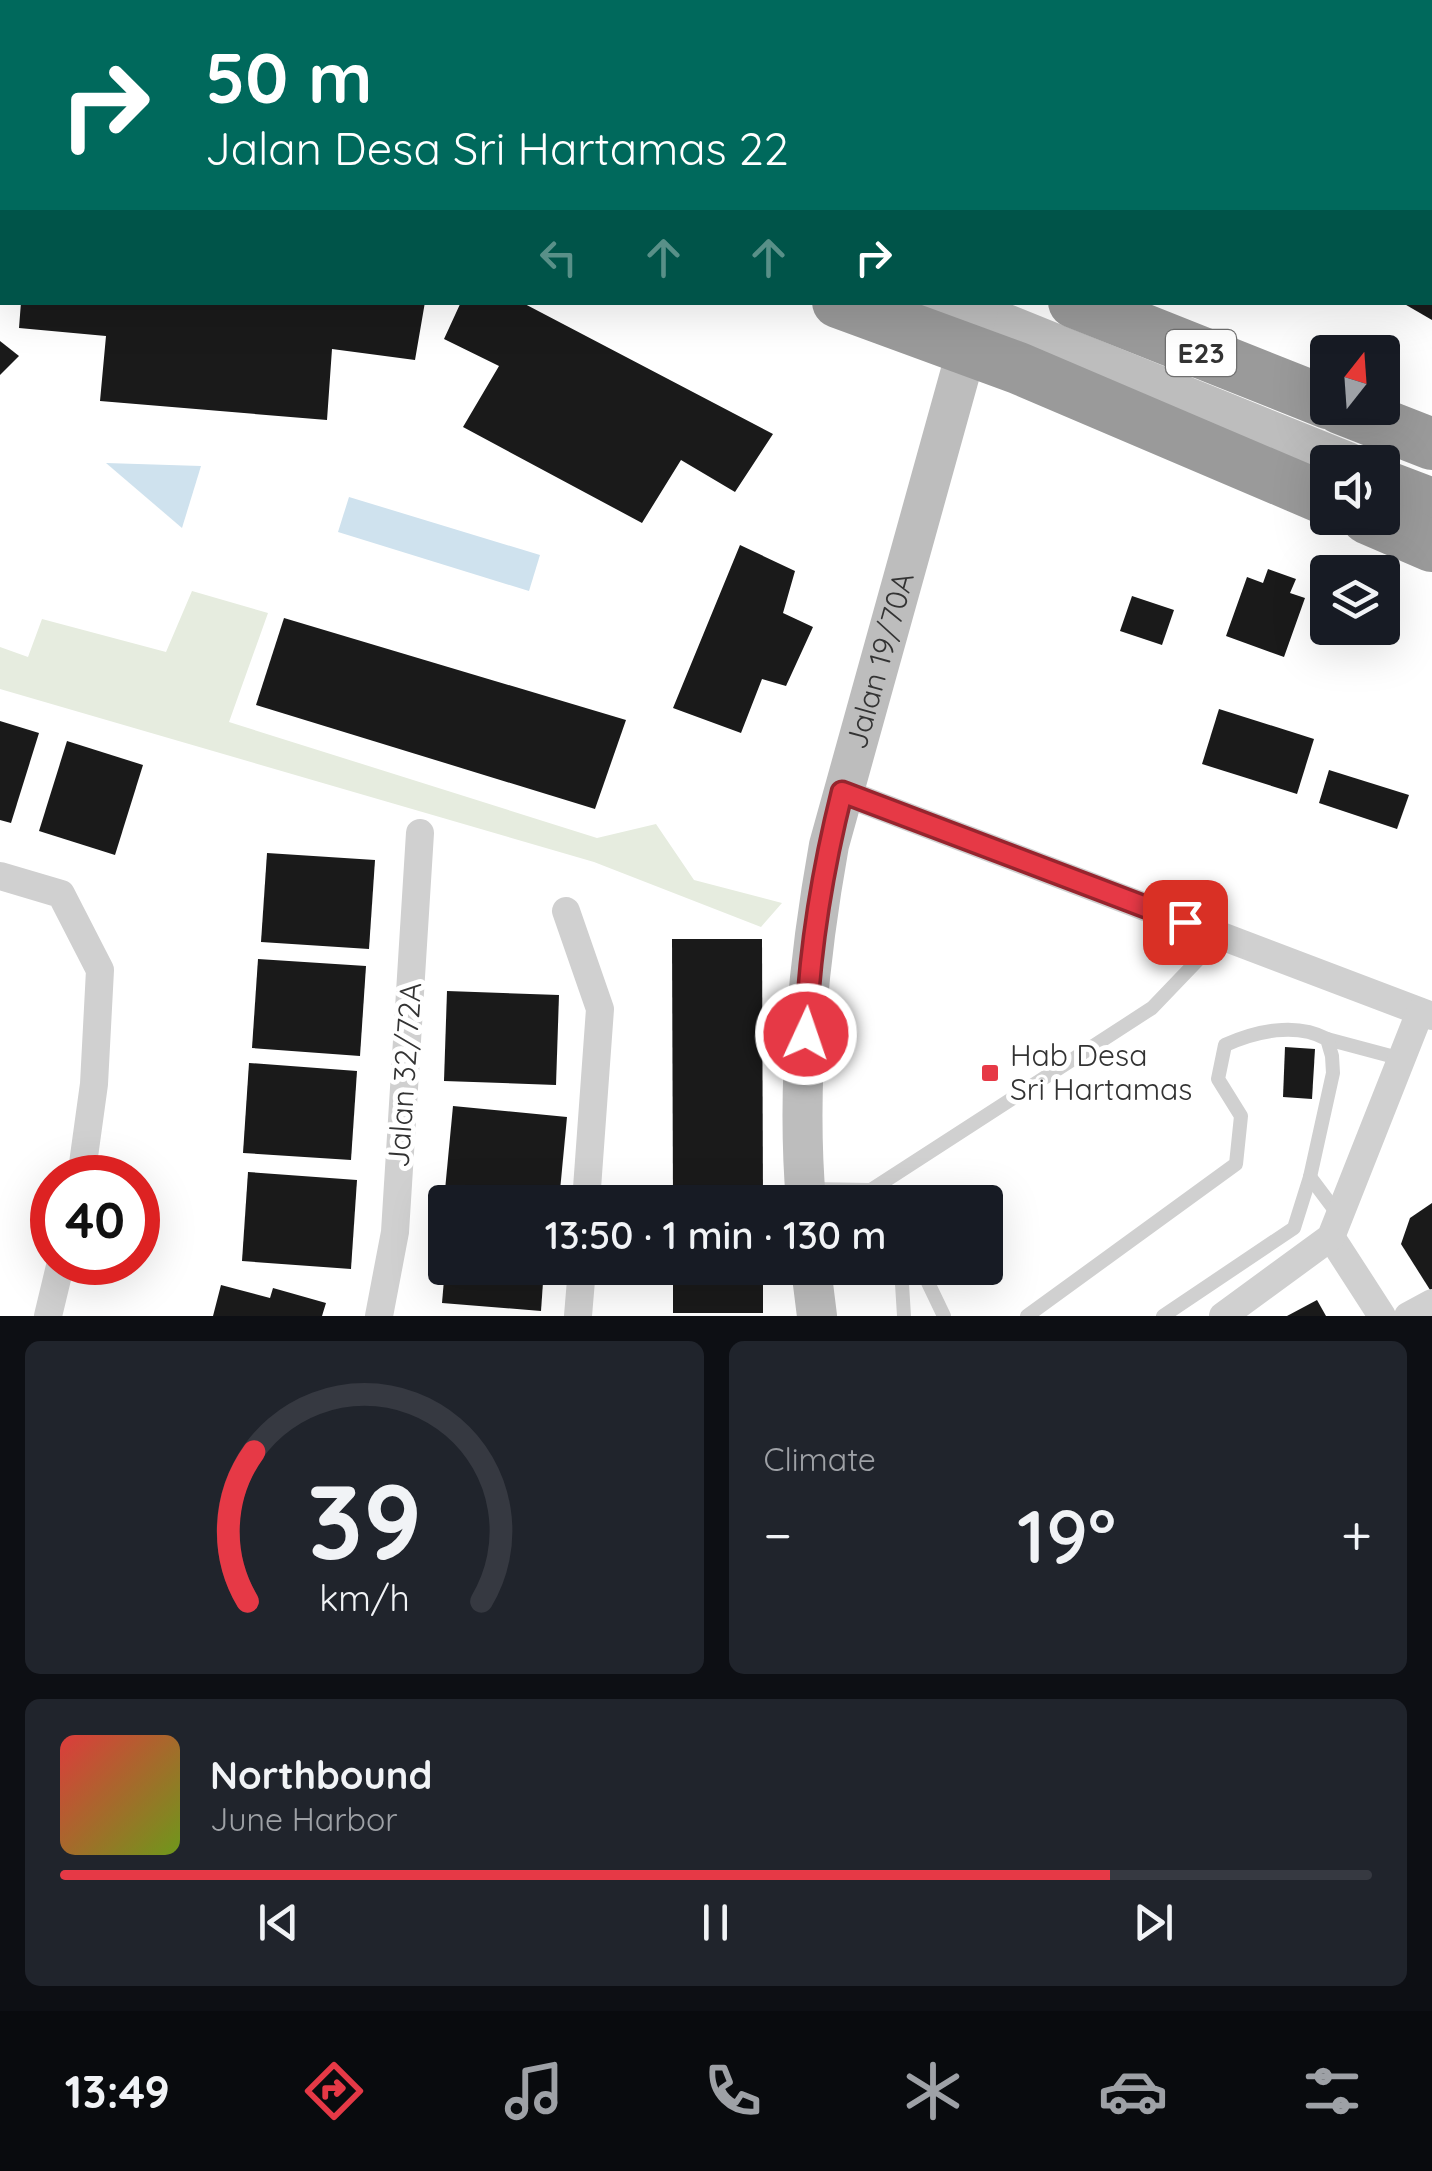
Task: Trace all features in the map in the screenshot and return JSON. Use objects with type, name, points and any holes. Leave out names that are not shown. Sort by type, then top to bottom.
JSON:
[{"type":"highway","points":[[846,305],[1018,368],[1310,492]]},
{"type":"highway","points":[[915,305],[1310,457]]},
{"type":"highway","name":"E23","points":[[1082,305],[1310,396]]},
{"type":"highway","points":[[1383,425],[1432,444]]},
{"type":"highway","points":[[1400,506],[1424,497]]},
{"type":"street","points":[[1047,305],[1424,497]]},
{"type":"street","points":[[966,306],[1310,446]]},
{"type":"street","name":"Jalan 19/70A","points":[[805,1185],[804,1077],[814,927],[828,845],[966,306]]},
{"type":"street","points":[[1400,485],[1424,497]]},
{"type":"street","points":[[847,774],[894,812],[1426,1014],[1402,1059],[1335,1227],[1223,1316]]},
{"type":"street","name":"Jalan 32/72A","points":[[379,1316],[395,1232],[420,832]]},
{"type":"street","points":[[0,876],[61,894],[100,970],[94,1084],[84,1155]]},
{"type":"street","points":[[566,911],[600,1009],[587,1185]]},
{"type":"street","points":[[1335,1227],[1390,1315],[1432,1303]]},
{"type":"street","points":[[48,1316],[55,1285]]},
{"type":"street","points":[[578,1316],[581,1285]]},
{"type":"street","points":[[813,1285],[817,1316]]},
{"type":"lane","points":[[879,1185],[1152,1008],[1221,936]]},
{"type":"lane","points":[[1027,1316],[1236,1164],[1241,1116],[1218,1080],[1226,1046],[1254,1032],[1310,1030],[1326,1039],[1402,1059]]},
{"type":"lane","points":[[1163,1316],[1294,1228],[1310,1178],[1333,1074],[1326,1039]]},
{"type":"lane","points":[[1310,1178],[1335,1227]]},
{"type":"lane","points":[[901,1285],[904,1316]]},
{"type":"lane","points":[[929,1285],[944,1316]]},
{"type":"shaded area","points":[[192,591],[268,613],[229,722],[597,838],[656,824],[694,880],[782,903],[761,927],[594,862],[0,689],[0,647],[28,657],[42,619],[166,652]]},
{"type":"water","points":[[106,463],[201,466],[182,528]]},
{"type":"water","points":[[349,497],[540,555],[529,591],[338,532]]},
{"type":"building","points":[[21,305],[424,305],[415,360],[332,349],[327,420],[100,401],[106,336],[19,328]]},
{"type":"building","points":[[460,305],[527,305],[773,434],[735,492],[681,460],[642,523],[463,427],[499,366],[444,339]]},
{"type":"building","points":[[1406,305],[1432,305],[1432,320]]},
{"type":"building","points":[[0,341],[19,356],[0,375]]},
{"type":"building","points":[[740,545],[795,571],[783,613],[813,627],[786,686],[762,679],[741,733],[673,708]]},
{"type":"building","points":[[1268,569],[1296,579],[1290,593],[1305,598],[1284,657],[1226,636],[1247,577],[1263,583]]},
{"type":"building","points":[[1132,596],[1174,610],[1162,645],[1120,631]]},
{"type":"building","points":[[284,618],[626,720],[595,809],[256,705]]},
{"type":"building","points":[[1219,709],[1314,739],[1297,794],[1202,764]]},
{"type":"building","points":[[0,721],[39,733],[11,823],[0,820]]},
{"type":"building","points":[[67,741],[143,765],[115,855],[39,831]]},
{"type":"building","points":[[1329,770],[1409,795],[1397,829],[1319,803]]},
{"type":"building","points":[[267,853],[375,860],[369,949],[261,942]]},
{"type":"building","points":[[672,939],[762,939],[763,1185],[673,1185]]},
{"type":"building","points":[[258,959],[366,966],[360,1056],[252,1048]]},
{"type":"building","points":[[447,991],[559,995],[556,1085],[444,1081]]},
{"type":"building","points":[[1285,1047],[1315,1049],[1312,1099],[1283,1097]]},
{"type":"building","points":[[249,1063],[357,1071],[351,1160],[243,1153]]},
{"type":"building","points":[[453,1106],[567,1117],[561,1185],[445,1185]]},
{"type":"building","points":[[248,1172],[357,1180],[351,1269],[242,1261]]},
{"type":"building","points":[[1432,1203],[1432,1293],[1401,1244],[1410,1218]]},
{"type":"building","points":[[221,1285],[270,1298],[273,1288],[326,1303],[322,1316],[213,1316]]},
{"type":"building","points":[[444,1285],[543,1285],[541,1311],[442,1303]]},
{"type":"building","points":[[673,1285],[763,1285],[763,1313],[673,1313]]},
{"type":"building","points":[[1317,1300],[1326,1316],[1287,1316]]},
{"type":"place","name":"Hab Desa Sri Hartamas","points":[[990,1073]]},
{"type":"route","points":[[806,1034],[814,927],[842,792],[1185,922]]}]
